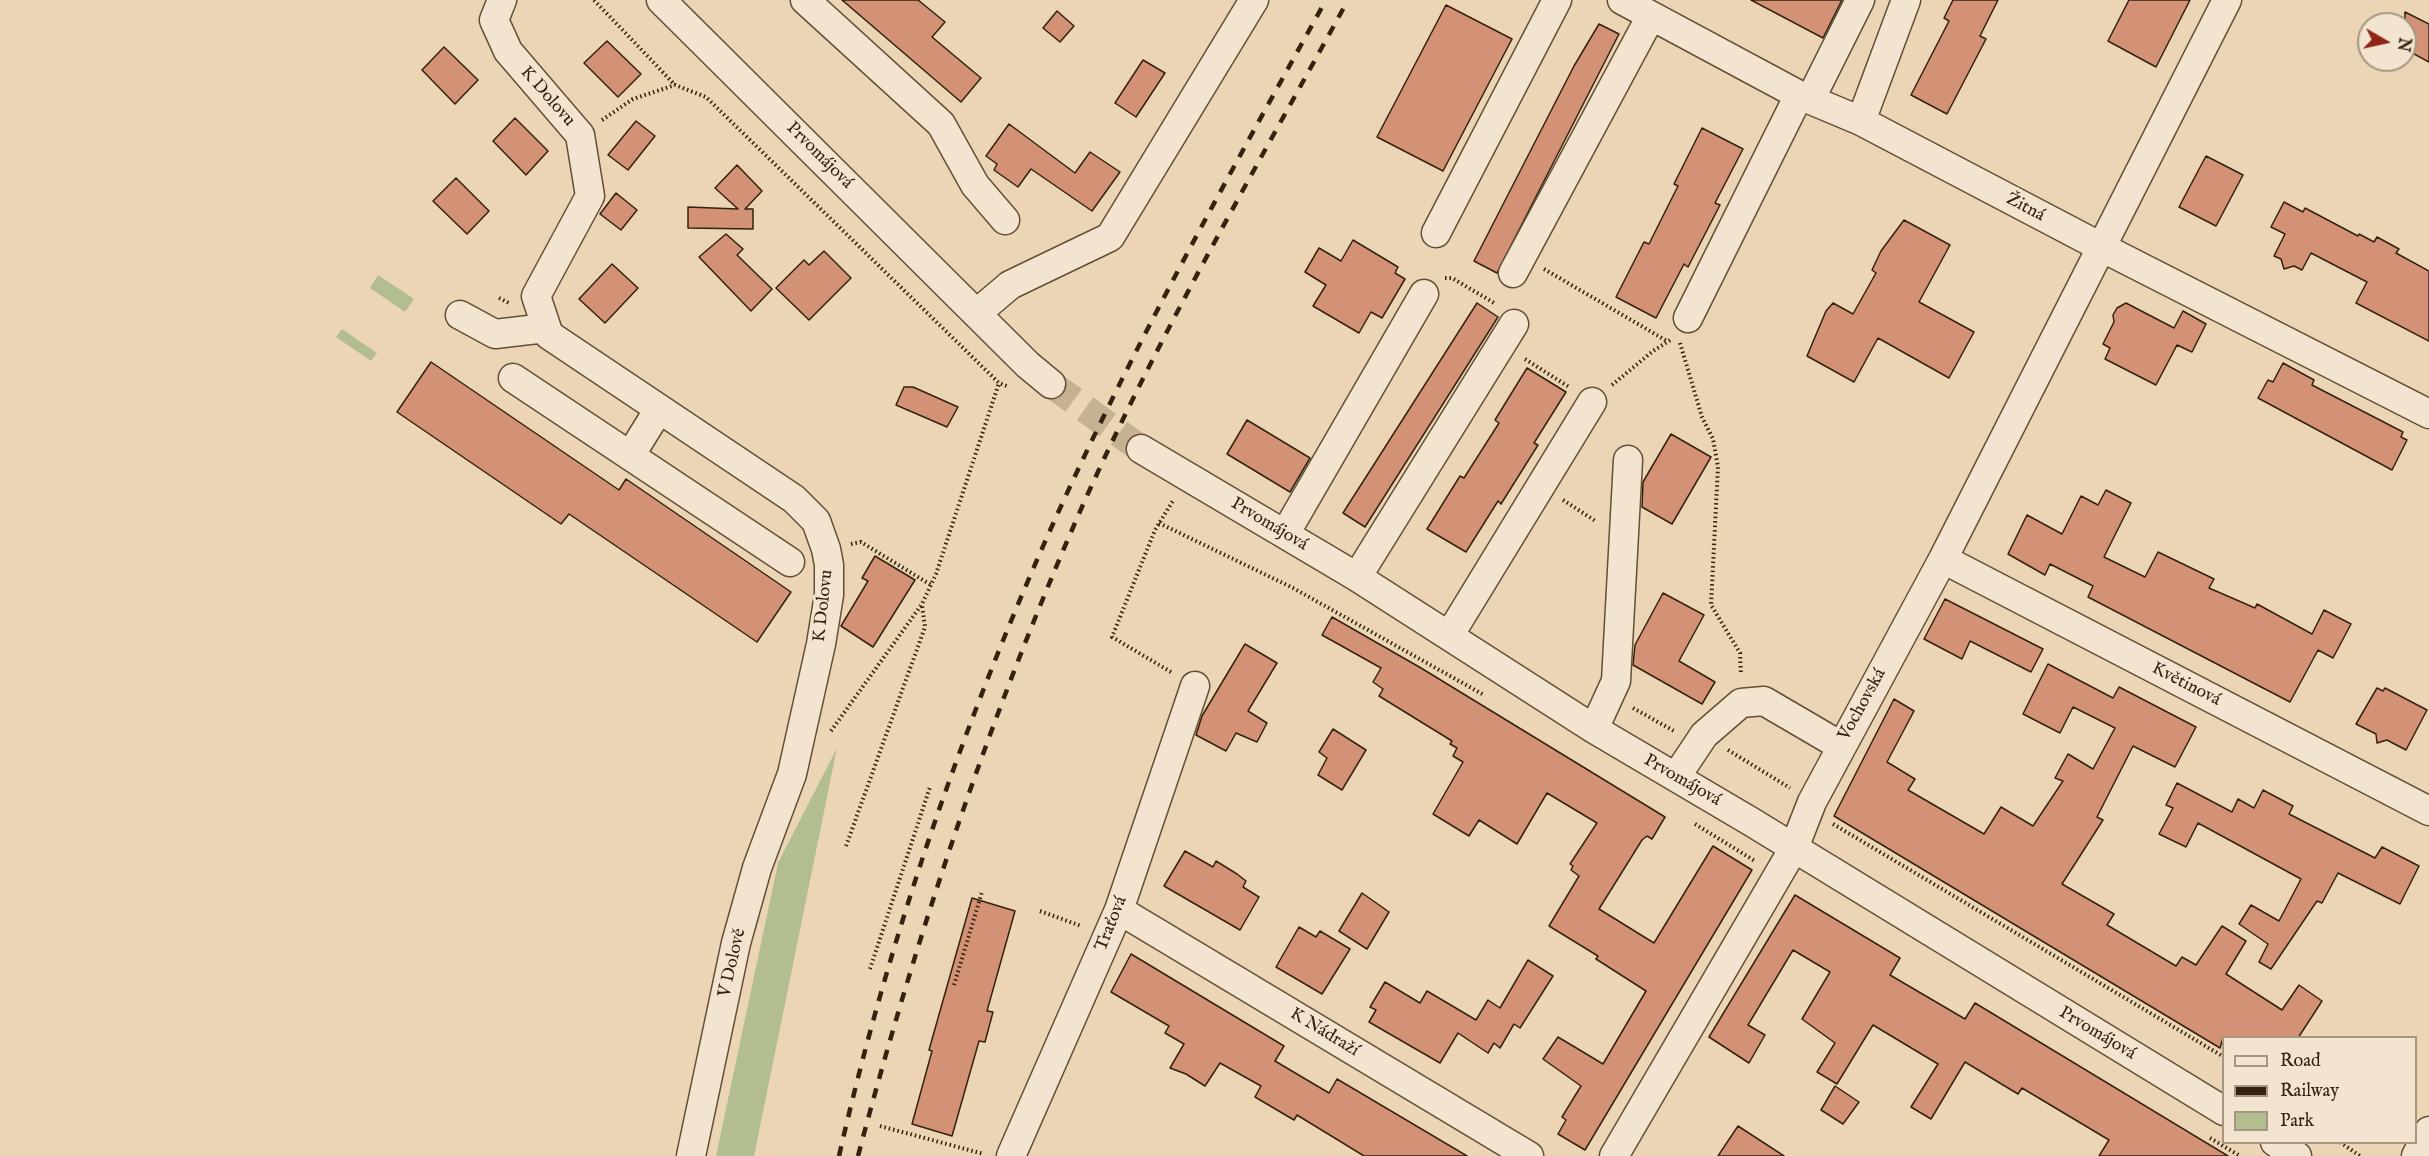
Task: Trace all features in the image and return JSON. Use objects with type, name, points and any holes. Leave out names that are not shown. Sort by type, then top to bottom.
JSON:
[{"type":"street","name":"K Dolovu","points":[[502,0],[494,20],[508,51],[580,135],[590,196],[536,296],[549,335],[794,499],[816,522],[829,565],[829,595],[792,774]]},
{"type":"street","name":"Prvomájová","points":[[661,0],[1051,384]]},
{"type":"street","points":[[805,0],[941,124],[975,185],[1005,220]]},
{"type":"street","points":[[977,313],[1010,285],[1110,237],[1254,0]]},
{"type":"street","points":[[1436,233],[1557,0]]},
{"type":"street","name":"Žitná","points":[[1622,0],[1805,97],[1861,121],[2101,247],[2429,414]]},
{"type":"street","points":[[1688,318],[1805,97],[1860,0]]},
{"type":"street","points":[[1861,121],[1906,0]]},
{"type":"street","name":"Vochovská","points":[[1614,1156],[1794,848],[1812,801],[1943,559],[2227,0]]},
{"type":"street","points":[[1518,265],[1651,16]]},
{"type":"street","points":[[1285,534],[1424,294]]},
{"type":"street","points":[[460,315],[495,334],[546,328]]},
{"type":"street","points":[[1357,577],[1508,334]]},
{"type":"street","points":[[513,378],[790,562]]},
{"type":"street","points":[[1449,636],[1592,402]]},
{"type":"street","points":[[630,456],[659,409]]},
{"type":"street","name":"Prvomájová","points":[[1141,449],[1357,577],[1594,729],[1794,848],[2222,1110]]},
{"type":"street","points":[[1594,729],[1616,681],[1628,460]]},
{"type":"street","name":"Květinová","points":[[1943,559],[2429,811]]},
{"type":"street","name":"Traťová","points":[[1011,1156],[1114,923],[1195,686]]},
{"type":"street","points":[[1676,777],[1704,735],[1741,703],[1764,701],[1841,746]]},
{"type":"street","name":"V Dolově","points":[[691,1156],[736,943],[758,868],[792,774]]},
{"type":"street","name":"K Nádraží","points":[[1114,923],[1529,1156]]},
{"type":"street","points":[[2416,1156],[2429,1131]]},
{"type":"street","points":[[2277,1144],[2297,1156]]},
{"type":"path","points":[[594,0],[675,85],[706,96],[999,383],[931,585],[922,604],[831,731],[801,735]]},
{"type":"path","points":[[580,135],[633,99],[675,85]]},
{"type":"path","points":[[1518,265],[1668,342]]},
{"type":"path","points":[[1424,294],[1432,279],[1452,278],[1506,311],[1508,334],[1592,402],[1653,351],[1678,335],[1702,417],[1713,440],[1718,466],[1711,605],[1740,653],[1741,703]]},
{"type":"path","points":[[500,298],[518,308]]},
{"type":"path","points":[[1542,486],[1623,539]]},
{"type":"path","points":[[1179,489],[1159,523],[1112,637],[1195,686]]},
{"type":"path","points":[[1159,523],[1293,588],[1386,640]]},
{"type":"path","points":[[826,549],[861,542],[931,585]]},
{"type":"path","points":[[846,846],[925,627],[922,604]]},
{"type":"path","points":[[870,969],[930,787]]},
{"type":"path","points":[[954,985],[982,892]]},
{"type":"path","points":[[1040,911],[1114,923]]},
{"type":"path","points":[[880,1126],[992,1156]]},
{"type":"path","points":[[2342,1144],[2360,1156]]},
{"type":"green space","points":[[378,275],[414,299],[405,312],[370,288]]},
{"type":"green space","points":[[342,329],[377,353],[371,361],[336,337]]},
{"type":"green space","points":[[837,748],[754,1156],[716,1156],[778,863]]},
{"type":"building","points":[[842,0],[918,0],[945,22],[932,37],[981,78],[961,102]]},
{"type":"building","points":[[1751,0],[1842,0],[1823,38]]},
{"type":"building","points":[[1953,0],[1998,0],[1980,36],[1986,39],[1947,114],[1911,95],[1949,21],[1944,18]]},
{"type":"building","points":[[2129,0],[2190,0],[2156,67],[2108,41]]},
{"type":"building","points":[[1446,5],[1512,39],[1443,171],[1377,137]]},
{"type":"building","points":[[1057,11],[1074,26],[1060,42],[1043,28]]},
{"type":"building","points":[[2417,18],[2429,24],[2429,62],[2417,56]]},
{"type":"building","points":[[1599,24],[1619,34],[1497,273],[1474,261],[1574,66]]},
{"type":"building","points":[[607,41],[641,74],[618,97],[584,63]]},
{"type":"building","points":[[444,47],[478,80],[455,104],[422,70]]},
{"type":"building","points":[[1143,60],[1165,73],[1136,117],[1115,103]]},
{"type":"building","points":[[515,118],[548,151],[526,175],[493,141]]},
{"type":"building","points":[[636,121],[655,136],[628,170],[608,155]]},
{"type":"building","points":[[1009,124],[1075,173],[1090,152],[1120,172],[1092,211],[1031,169],[1018,187],[994,170],[997,164],[986,156]]},
{"type":"building","points":[[1702,128],[1743,149],[1715,203],[1720,205],[1688,267],[1684,264],[1656,318],[1616,297],[1644,242],[1649,244],[1678,186],[1674,184]]},
{"type":"building","points":[[2206,156],[2243,175],[2216,226],[2179,207]]},
{"type":"building","points":[[737,165],[762,191],[745,209],[753,209],[753,229],[688,228],[688,207],[738,209],[715,188]]},
{"type":"building","points":[[456,178],[489,211],[467,234],[433,201]]},
{"type":"building","points":[[616,193],[637,210],[621,230],[600,214]]},
{"type":"building","points":[[2284,202],[2303,212],[2305,208],[2358,236],[2359,234],[2374,242],[2377,237],[2399,249],[2396,253],[2429,271],[2429,341],[2356,303],[2367,282],[2311,253],[2302,270],[2294,266],[2284,269],[2281,259],[2274,256],[2285,234],[2271,227]]},
{"type":"building","points":[[1904,220],[1950,245],[1919,302],[1974,332],[1949,378],[1878,338],[1854,382],[1807,356],[1826,311],[1833,303],[1853,314],[1876,273],[1872,270],[1881,251]]},
{"type":"building","points":[[726,234],[743,249],[737,255],[772,289],[751,311],[699,257]]},
{"type":"building","points":[[1353,240],[1398,267],[1395,273],[1405,279],[1382,318],[1371,312],[1359,333],[1313,306],[1326,285],[1305,272],[1319,248],[1341,261]]},
{"type":"building","points":[[824,251],[851,278],[809,320],[776,288],[804,260],[809,265]]},
{"type":"building","points":[[612,264],[638,288],[605,323],[579,299]]},
{"type":"building","points":[[1477,303],[1498,317],[1365,527],[1343,513]]},
{"type":"building","points":[[2126,303],[2174,328],[2183,311],[2206,324],[2192,352],[2177,345],[2156,385],[2105,359],[2110,348],[2103,344],[2114,322],[2113,315],[2117,308]]},
{"type":"building","points":[[431,362],[619,490],[626,479],[791,592],[757,642],[569,514],[561,524],[397,412]]},
{"type":"building","points":[[2283,363],[2314,380],[2312,385],[2403,432],[2401,437],[2407,440],[2392,470],[2258,398],[2268,380],[2273,382]]},
{"type":"building","points":[[1527,368],[1566,392],[1534,443],[1538,445],[1501,504],[1498,501],[1466,552],[1427,529],[1460,476],[1464,478],[1499,423],[1495,420]]},
{"type":"building","points":[[904,387],[913,387],[958,407],[947,427],[896,405]]},
{"type":"building","points":[[1247,420],[1310,458],[1290,492],[1227,454]]},
{"type":"building","points":[[1671,434],[1711,457],[1672,524],[1642,507],[1643,482]]},
{"type":"building","points":[[2106,490],[2131,503],[2104,557],[2145,577],[2158,552],[2214,579],[2209,588],[2255,608],[2257,604],[2312,634],[2324,610],[2351,624],[2333,658],[2318,650],[2290,702],[2088,597],[2093,586],[2050,564],[2045,575],[2008,554],[2027,515],[2062,534],[2081,496],[2098,505]]},
{"type":"building","points":[[875,556],[915,580],[873,647],[841,626],[868,581],[862,578]]},
{"type":"building","points":[[1663,593],[1704,615],[1679,661],[1715,682],[1702,704],[1633,665],[1635,645]]},
{"type":"building","points":[[1945,599],[2043,649],[2031,672],[1970,641],[1962,659],[1924,639]]},
{"type":"building","points":[[1332,617],[1421,668],[1665,817],[1652,839],[1647,836],[1642,840],[1599,909],[1654,943],[1713,846],[1752,870],[1585,1150],[1558,1134],[1566,1120],[1562,1117],[1581,1086],[1543,1059],[1558,1037],[1603,1064],[1646,991],[1596,959],[1598,956],[1549,926],[1579,876],[1571,870],[1573,866],[1570,864],[1597,823],[1547,793],[1517,844],[1479,820],[1469,836],[1433,814],[1463,762],[1453,756],[1457,748],[1450,744],[1452,741],[1379,696],[1383,689],[1373,682],[1381,668],[1322,635]]},
{"type":"building","points":[[1245,644],[1277,663],[1248,711],[1267,723],[1257,742],[1236,733],[1226,751],[1196,735],[1202,716]]},
{"type":"building","points":[[2048,664],[2113,698],[2119,687],[2196,727],[2175,767],[2133,746],[2097,817],[2103,820],[2062,884],[2114,914],[2107,925],[2176,966],[2182,957],[2196,965],[2222,926],[2246,941],[2226,974],[2282,1010],[2299,985],[2322,1001],[2299,1036],[2222,1036],[2220,1048],[1834,816],[1894,699],[1914,711],[1887,762],[1915,779],[1908,790],[1984,834],[2001,807],[2033,826],[2063,781],[2055,778],[2068,754],[2093,769],[2115,728],[2073,707],[2060,733],[2023,714]]},
{"type":"building","points":[[2377,688],[2383,691],[2385,688],[2427,710],[2406,750],[2387,740],[2377,743],[2376,734],[2356,724]]},
{"type":"building","points":[[1333,729],[1366,750],[1342,790],[1318,775],[1327,758],[1319,752]]},
{"type":"building","points":[[2177,783],[2232,812],[2238,799],[2254,808],[2263,790],[2293,806],[2289,814],[2375,858],[2382,847],[2419,866],[2400,904],[2338,873],[2322,903],[2317,901],[2271,969],[2259,962],[2268,944],[2239,924],[2251,905],[2279,921],[2301,879],[2198,823],[2186,847],[2159,834],[2173,808],[2166,805]]},
{"type":"building","points":[[1185,851],[1213,867],[1216,861],[1237,874],[1246,881],[1243,887],[1259,897],[1240,930],[1164,886]]},
{"type":"building","points":[[1362,893],[1389,912],[1367,949],[1339,931]]},
{"type":"building","points":[[1795,895],[1900,958],[1890,975],[1965,1019],[1975,1003],[2228,1156],[2099,1156],[2109,1140],[2022,1088],[2018,1094],[1965,1062],[1931,1119],[1911,1107],[1938,1064],[1873,1025],[1837,1084],[1817,1072],[1835,1043],[1802,1019],[1830,972],[1793,950],[1748,1025],[1765,1035],[1749,1063],[1709,1037]]},
{"type":"building","points":[[972,898],[1015,911],[987,1011],[993,1012],[985,1042],[979,1041],[952,1136],[912,1124],[932,1051],[929,1050]]},
{"type":"building","points":[[1299,927],[1316,937],[1320,931],[1350,949],[1322,994],[1276,967]]},
{"type":"building","points":[[1131,954],[1284,1046],[1275,1061],[1329,1093],[1337,1079],[1467,1156],[1364,1156],[1297,1115],[1294,1120],[1255,1097],[1261,1086],[1220,1063],[1205,1086],[1186,1074],[1170,1068],[1184,1044],[1165,1033],[1169,1026],[1111,992]]},
{"type":"building","points":[[1528,960],[1553,976],[1520,1028],[1514,1024],[1500,1048],[1494,1043],[1488,1053],[1458,1033],[1440,1063],[1369,1022],[1376,1010],[1370,1007],[1385,982],[1420,1003],[1427,991],[1476,1020],[1488,1000],[1500,1008]]},
{"type":"building","points":[[1835,1086],[1859,1102],[1843,1124],[1821,1110]]},
{"type":"building","points":[[1738,1126],[1784,1156],[1718,1156]]},
{"type":"tunnel","points":[[1051,384],[1141,449]]},
{"type":"railway","points":[[839,1156],[882,989],[934,824],[994,662],[1027,583],[1092,440],[1156,313],[1326,0]]},
{"type":"railway","points":[[858,1156],[904,993],[956,832],[1013,673],[1078,516],[1140,385],[1207,255],[1348,0]]}]
